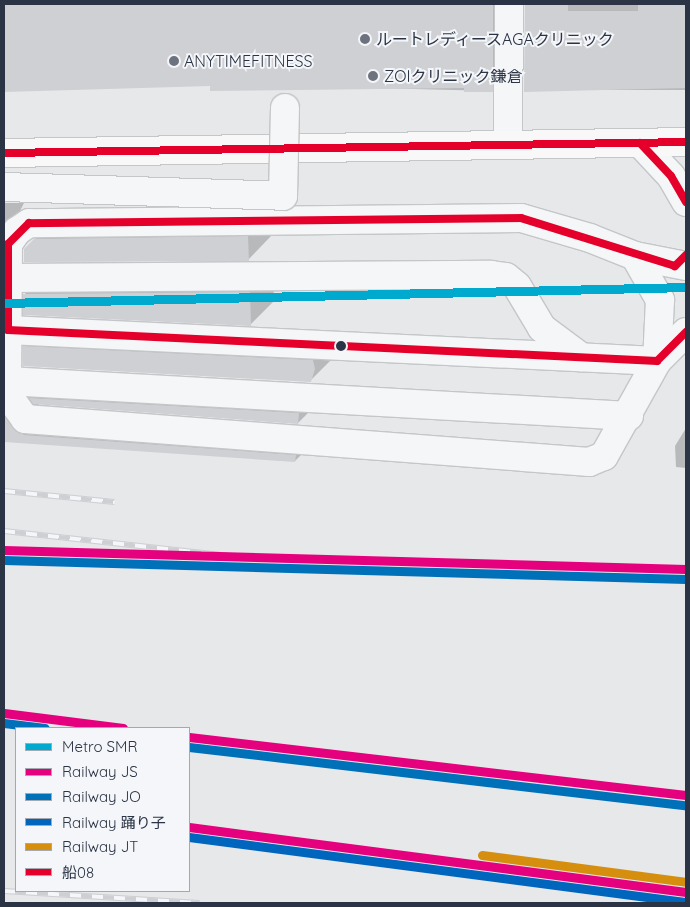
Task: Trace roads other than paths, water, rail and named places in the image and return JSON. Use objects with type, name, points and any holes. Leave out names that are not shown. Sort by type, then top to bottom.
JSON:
[{"type":"main road","points":[[4,153],[686,142]]},
{"type":"street","points":[[508,144],[509,4]]},
{"type":"street","points":[[4,187],[283,196],[285,108]]},
{"type":"street","points":[[640,143],[671,176],[686,202]]},
{"type":"street","points":[[682,262],[635,256],[590,238],[521,218],[29,223],[16,230],[8,244],[7,381],[14,410],[25,419],[589,462],[604,456],[629,416],[657,361],[686,332]]},
{"type":"street","points":[[635,256],[660,300],[657,361]]},
{"type":"street","points":[[8,278],[498,276],[517,286],[542,328],[558,344],[581,357]]},
{"type":"street","points":[[8,330],[657,361]]},
{"type":"street","points":[[7,381],[629,416]]},
{"type":"railway","points":[[4,491],[114,502]]},
{"type":"railway","points":[[4,531],[240,557]]},
{"type":"railway","points":[[4,891],[15,892]]},
{"type":"railway","points":[[20,892],[200,903]]},
{"type":"metro line","name":"SMR","points":[[4,303],[686,287]]},
{"type":"rail line","name":"JS","points":[[4,550],[686,569]]},
{"type":"rail line","name":"JO","points":[[4,560],[686,579]]},
{"type":"rail line","name":"JS","points":[[4,713],[115,727]]},
{"type":"rail line","name":"JO","points":[[4,723],[37,727]]},
{"type":"rail line","name":"JS","points":[[190,737],[686,795]]},
{"type":"rail line","name":"JO","points":[[190,747],[685,805]]},
{"type":"rail line","name":"JS","points":[[190,827],[686,892]]},
{"type":"rail line","name":"踊り子","points":[[190,837],[685,902]]},
{"type":"rail line","name":"JT","points":[[482,855],[686,882]]},
{"type":"place","name":"ルートレディースAGAクリニック","points":[[365,39]]},
{"type":"place","name":"ANYTIMEFITNESS","points":[[174,61]]},
{"type":"place","name":"ZOIクリニック鎌倉","points":[[373,76]]}]
